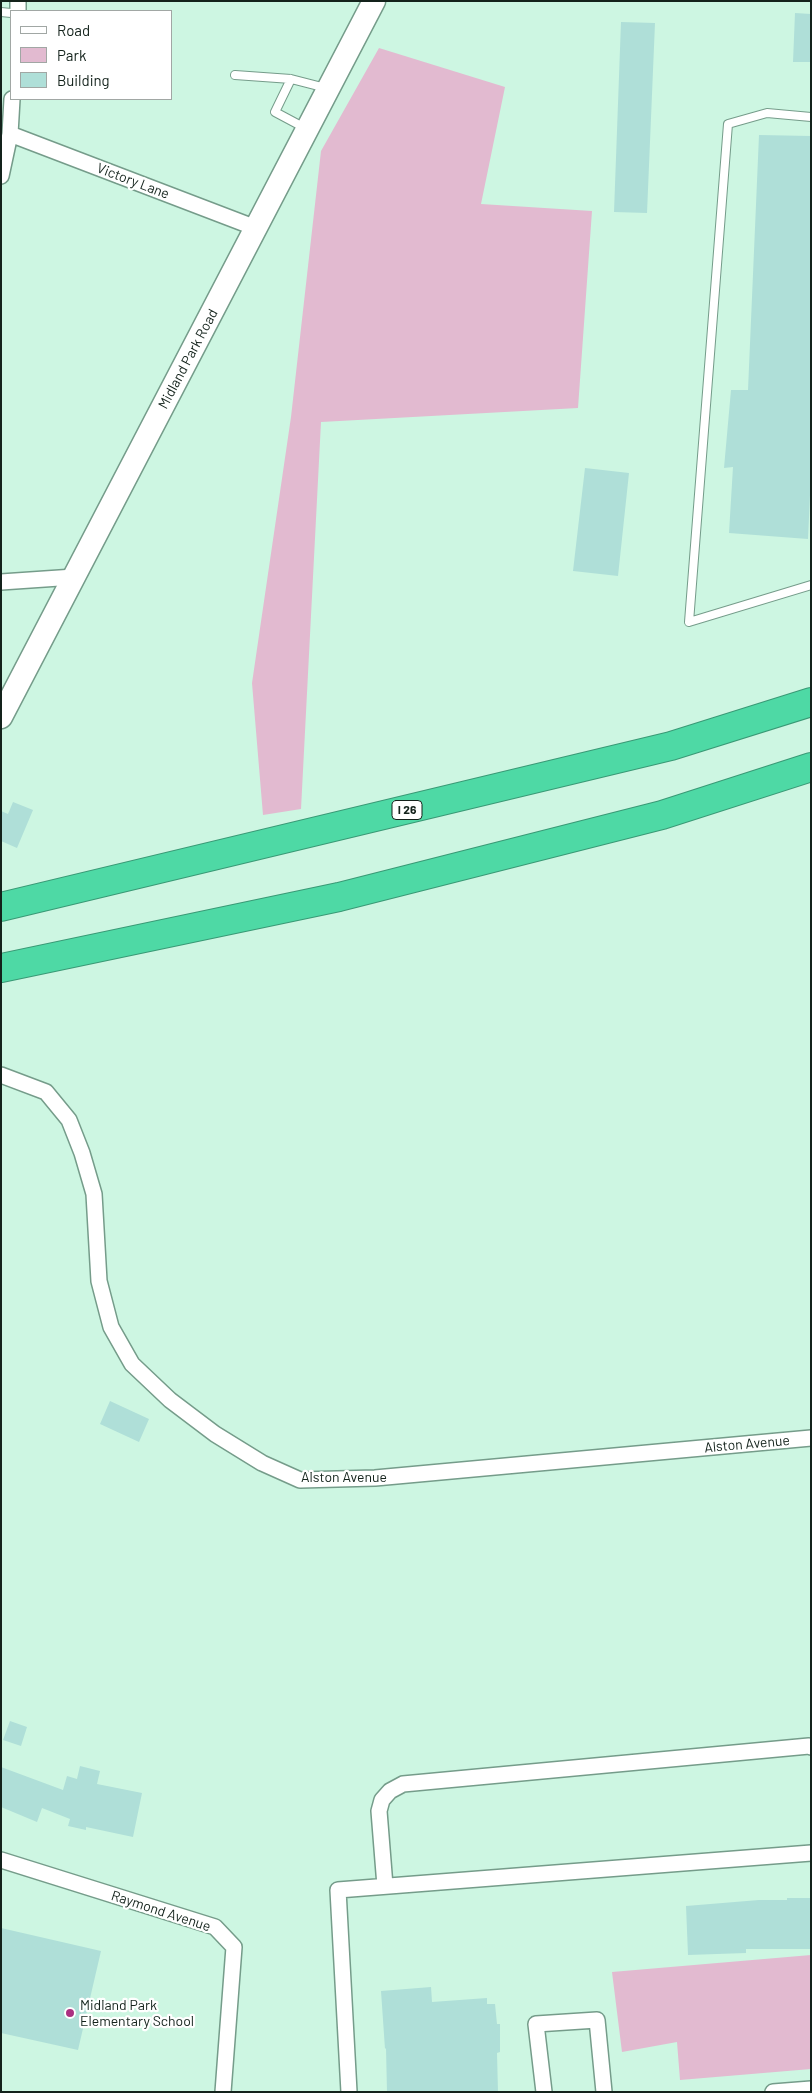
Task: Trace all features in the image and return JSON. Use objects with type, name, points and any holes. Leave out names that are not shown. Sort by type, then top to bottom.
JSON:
[{"type":"highway","name":"I 26","points":[[1,907],[671,746],[811,702]]},
{"type":"highway","points":[[1,968],[339,897],[662,814],[811,767]]},
{"type":"street","name":"Midland Park Road","points":[[1,717],[374,1]]},
{"type":"street","points":[[1,176],[10,134],[12,100]]},
{"type":"street","name":"Victory Lane","points":[[10,134],[256,228]]},
{"type":"street","points":[[1,582],[74,577]]},
{"type":"street","name":"Alston Avenue","points":[[1,1075],[46,1092],[69,1120],[82,1153],[94,1194],[99,1281],[110,1327],[132,1364],[170,1400],[215,1434],[262,1463],[300,1480],[375,1478],[811,1438]]},
{"type":"street","points":[[385,1886],[380,1811],[382,1800],[390,1791],[402,1784],[811,1747]]},
{"type":"street","points":[[349,2092],[338,1890],[811,1853]]},
{"type":"street","name":"Raymond Avenue","points":[[1,1860],[215,1927],[234,1947],[224,2092]]},
{"type":"street","points":[[544,2092],[536,2024],[597,2020],[604,2092]]},
{"type":"street","points":[[773,2092],[811,2090]]},
{"type":"lane","points":[[235,75],[291,79],[328,89]]},
{"type":"lane","points":[[291,79],[275,112],[308,129]]},
{"type":"lane","points":[[811,117],[767,113],[728,124],[690,622],[811,585]]},
{"type":"green space","points":[[379,48],[505,87],[481,204],[592,211],[578,408],[321,422],[301,809],[263,815],[252,683],[291,417],[321,151]]},
{"type":"green space","points":[[811,1955],[811,2069],[680,2080],[677,2042],[622,2052],[612,1972]]},
{"type":"building","points":[[795,13],[811,14],[811,62],[793,62]]},
{"type":"building","points":[[621,22],[655,23],[647,213],[614,212]]},
{"type":"building","points":[[759,135],[811,136],[811,473],[808,539],[729,533],[733,467],[724,468],[731,390],[748,390]]},
{"type":"building","points":[[585,468],[629,473],[618,576],[573,571]]},
{"type":"building","points":[[13,802],[33,810],[17,848],[1,841],[1,811],[8,814]]},
{"type":"building","points":[[110,1401],[149,1419],[139,1442],[100,1424]]},
{"type":"building","points":[[10,1721],[27,1727],[21,1746],[3,1740]]},
{"type":"building","points":[[80,1766],[100,1771],[97,1784],[142,1793],[133,1837],[86,1827],[86,1830],[68,1826],[70,1819],[42,1808],[37,1822],[1,1807],[1,1767],[63,1790],[67,1776],[77,1779]]},
{"type":"building","points":[[787,1898],[811,1898],[811,1949],[746,1949],[746,1953],[688,1955],[686,1906],[759,1900],[787,1900]]},
{"type":"building","points":[[1,1928],[101,1951],[78,2050],[1,2033]]},
{"type":"building","points":[[431,1987],[432,2002],[487,1998],[487,2004],[495,2004],[497,2024],[500,2024],[500,2052],[497,2053],[498,2092],[387,2092],[386,2048],[381,1991]]},
{"type":"place","name":"Midland Park Elementary School","points":[[70,2013]]}]
